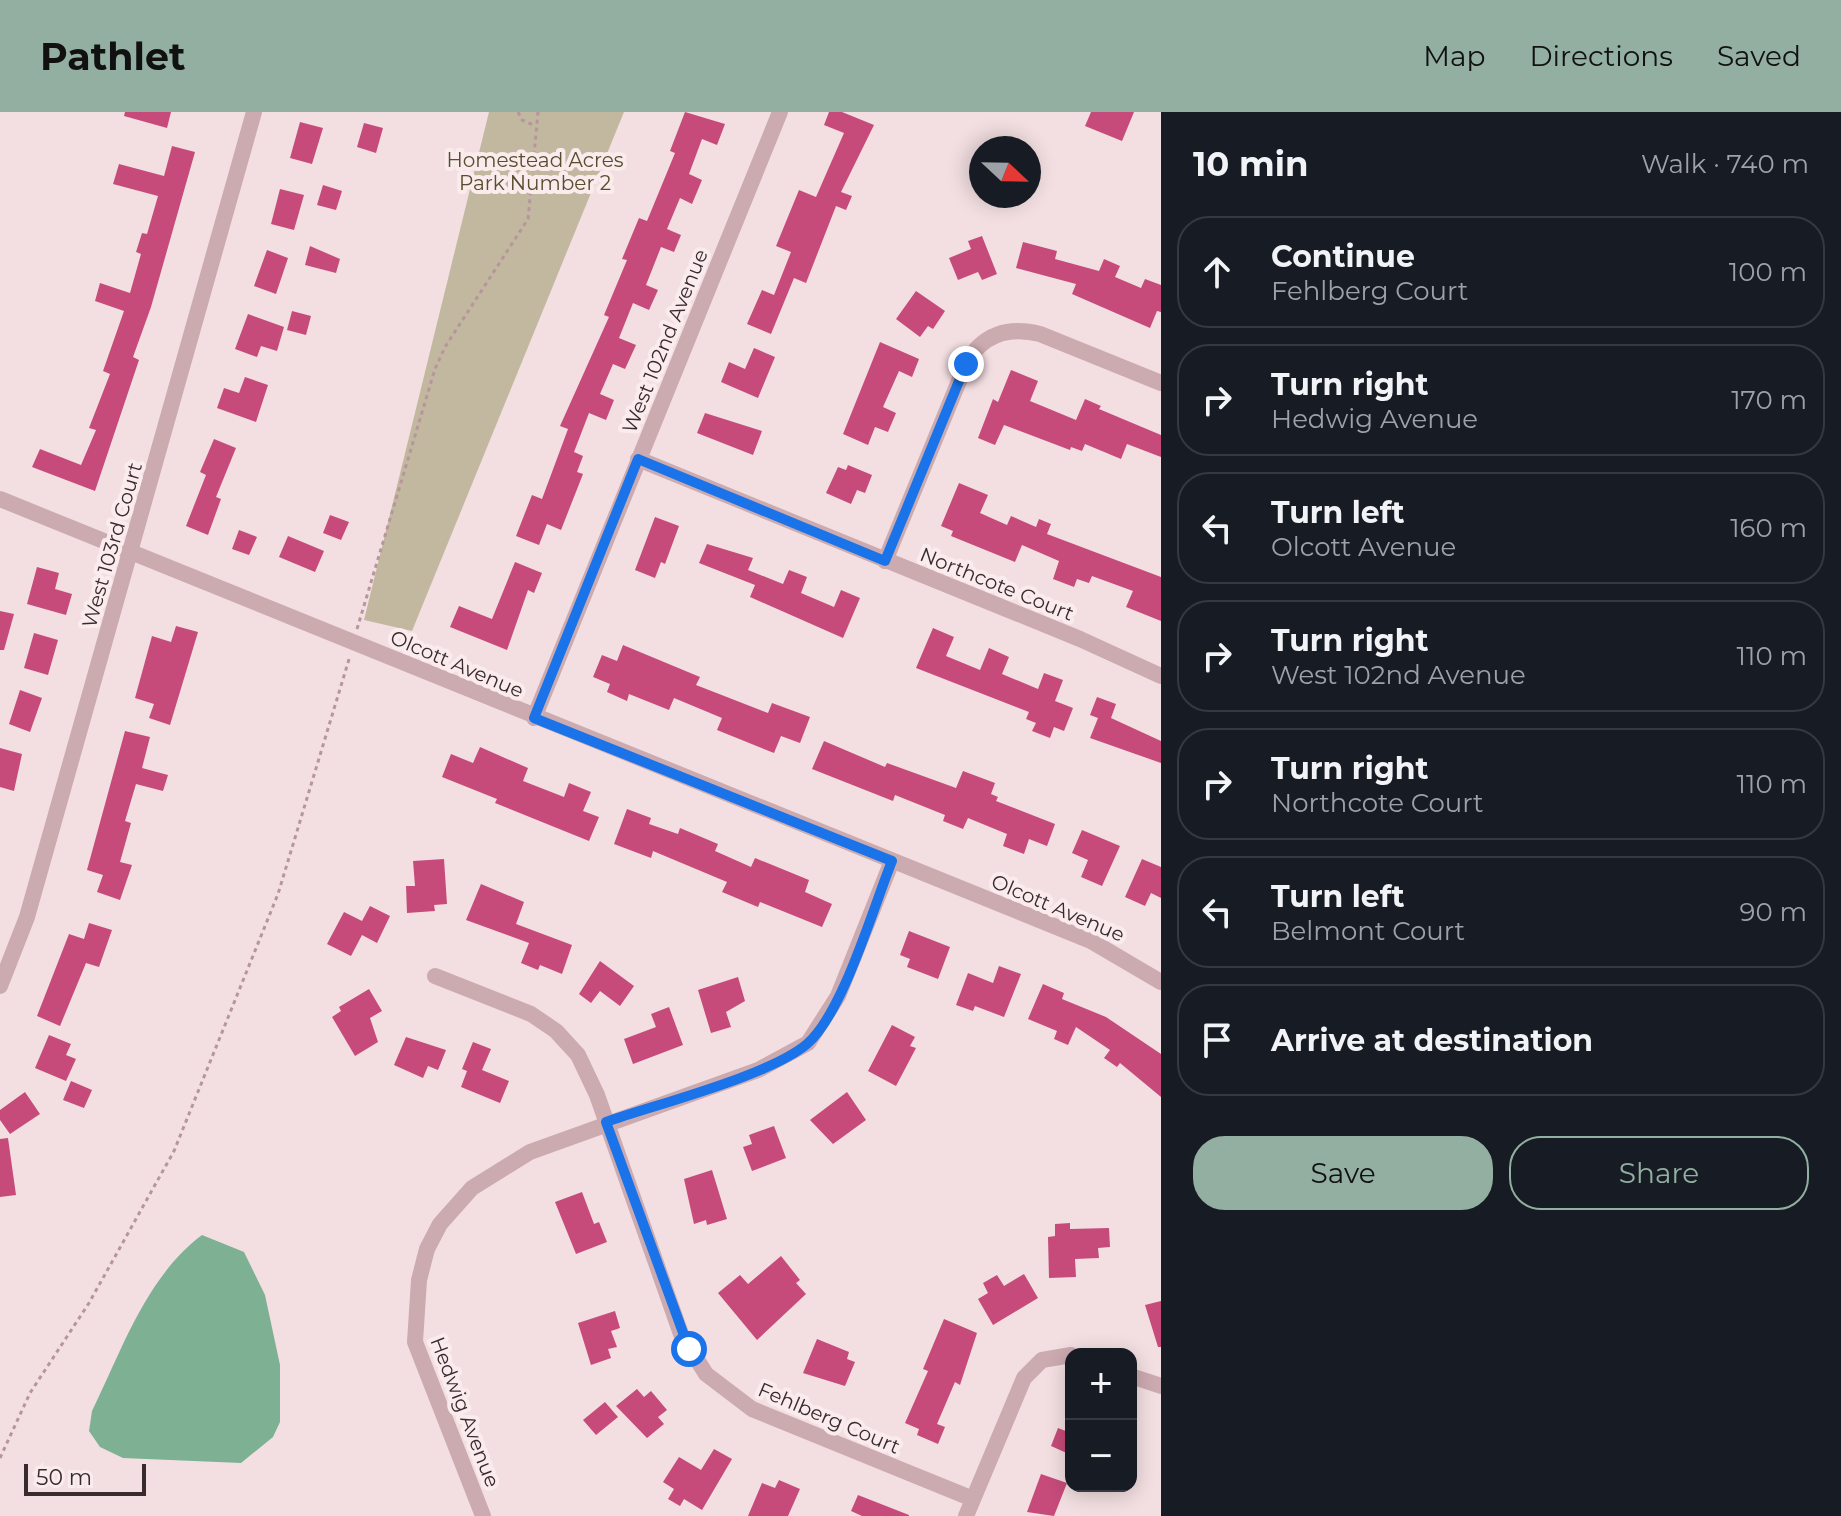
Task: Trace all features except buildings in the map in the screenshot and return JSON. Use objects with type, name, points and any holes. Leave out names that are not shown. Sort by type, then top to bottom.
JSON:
[{"type":"street","name":"West 103rd Court","points":[[0,986],[27,917],[254,112]]},
{"type":"street","name":"West 102nd Avenue","points":[[534,718],[780,112]]},
{"type":"street","points":[[885,561],[966,364],[973,351],[989,338],[1002,331],[1021,330],[1040,334],[1161,383]]},
{"type":"street","name":"Northcote Court","points":[[638,459],[1080,639],[1161,676]]},
{"type":"street","name":"Olcott Avenue","points":[[0,499],[534,718],[1091,941],[1159,978]]},
{"type":"street","name":"Hedwig Avenue","points":[[483,1516],[415,1342],[416,1297],[423,1264],[440,1224],[472,1188],[530,1152],[606,1122],[758,1070],[808,1043],[838,996],[892,861]]},
{"type":"street","name":"Fehlberg Court","points":[[435,976],[531,1014],[556,1031],[585,1066],[681,1334],[706,1374],[729,1393],[766,1415],[973,1499]]},
{"type":"street","points":[[966,1516],[1024,1378],[1042,1360],[1065,1356]]},
{"type":"street","points":[[1137,1378],[1161,1386]]},
{"type":"path","points":[[518,112],[522,120],[536,126]]},
{"type":"path","points":[[0,1458],[30,1393],[89,1303],[174,1151],[278,894],[435,369],[445,347],[528,219],[538,112]]},
{"type":"green space","name":"Homestead Acres Park Number 2","points":[[489,112],[624,112],[412,631],[364,620]]},
{"type":"shaded area","points":[[202,1235],[244,1252],[265,1295],[280,1365],[280,1422],[273,1437],[241,1463],[123,1458],[100,1447],[89,1431],[92,1411],[150,1293],[182,1252]]},
{"type":"route","points":[[689,1349],[675,1318],[606,1122],[758,1070],[778,1062],[808,1043],[820,1030],[838,996],[892,861],[534,718],[638,459],[885,561],[966,364]]}]
